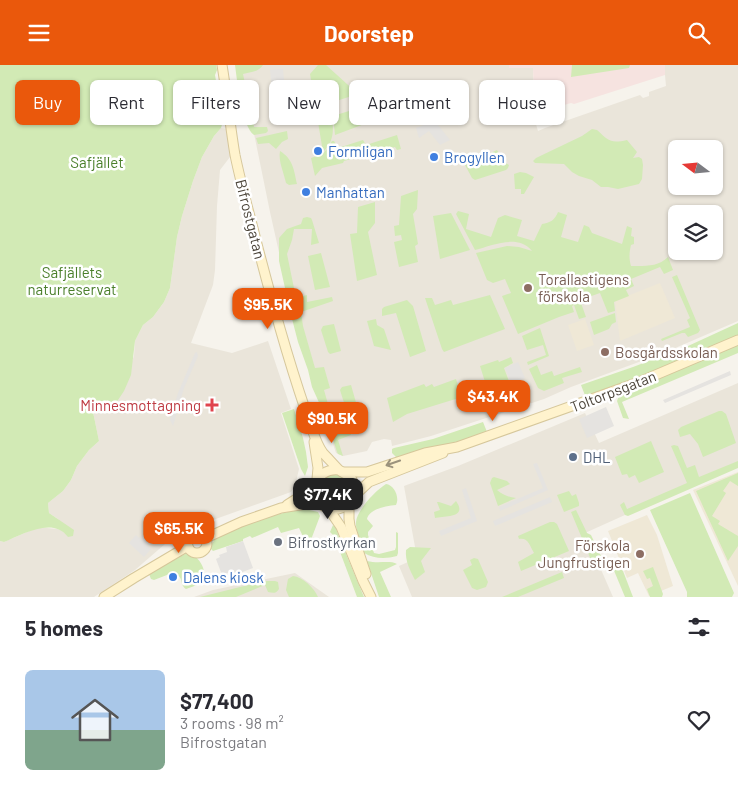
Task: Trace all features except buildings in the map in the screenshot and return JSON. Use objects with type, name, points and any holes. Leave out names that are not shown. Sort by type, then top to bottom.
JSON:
[{"type":"street","name":"Bifrostgatan","points":[[222,65],[236,156],[272,301],[311,427],[318,464],[317,481]]},
{"type":"street","name":"Toltorpsgatan","points":[[351,501],[369,482],[457,447],[639,382],[738,340]]},
{"type":"street","name":"Bifrostgatan","points":[[311,427],[322,452],[342,471]]},
{"type":"street","name":"Toltorpsgatan","points":[[342,471],[367,472],[426,453],[457,447]]},
{"type":"street","points":[[281,508],[301,496],[326,471],[332,469],[342,471],[351,478],[354,483],[354,489],[349,519],[370,594]]},
{"type":"street","points":[[317,481],[315,493],[320,502],[328,508],[344,533],[370,594]]},
{"type":"street","points":[[328,508],[340,509],[351,501]]},
{"type":"street","points":[[206,537],[281,508],[320,502]]},
{"type":"street","points":[[200,533],[206,537],[207,545],[198,553],[188,546],[188,539],[193,534],[200,533]]},
{"type":"street","points":[[104,597],[188,546]]},
{"type":"shaded area","points":[[240,65],[509,65],[510,68],[533,68],[533,80],[479,80],[479,125],[536,125],[538,131],[554,125],[565,125],[565,121],[640,95],[643,98],[649,96],[649,92],[666,86],[665,65],[738,65],[738,321],[666,352],[544,399],[431,436],[392,446],[391,440],[384,439],[372,442],[367,451],[343,456],[336,453],[297,333],[252,125],[259,125],[259,80],[243,80]]},
{"type":"shaded area","points":[[509,65],[665,65],[665,75],[574,104],[565,105],[565,80],[533,80],[533,68],[509,68]]},
{"type":"shaded area","points":[[283,69],[284,80],[271,80],[270,70]]},
{"type":"shaded area","points":[[424,125],[438,125],[450,140],[440,145],[429,131],[419,138],[416,128]]},
{"type":"shaded area","points":[[221,128],[227,129],[230,157],[220,170],[213,285],[191,343],[232,353],[268,341],[291,409],[281,413],[299,469],[295,486],[291,492],[180,531],[135,570],[94,597],[0,597],[0,541],[4,542],[36,528],[57,529],[65,533],[58,519],[49,513],[48,503],[63,491],[71,480],[77,466],[89,450],[99,441],[93,412],[116,403],[134,356],[135,341],[143,325],[153,317],[164,302],[170,288],[177,237],[193,181],[202,157]]},
{"type":"shaded area","points":[[660,283],[675,318],[620,341],[615,301]]},
{"type":"shaded area","points":[[585,319],[594,345],[577,351],[568,325]]},
{"type":"shaded area","points":[[197,352],[198,356],[184,388],[173,426],[170,420],[178,393]]},
{"type":"shaded area","points":[[518,362],[525,378],[512,384],[505,368]]},
{"type":"shaded area","points":[[730,371],[731,375],[665,403],[663,400]]},
{"type":"shaded area","points":[[738,383],[738,464],[585,533],[613,597],[412,597],[399,566],[417,558],[404,486],[458,466],[585,413],[599,443]]},
{"type":"shaded area","points":[[606,407],[614,426],[587,438],[579,419]]},
{"type":"shaded area","points":[[537,463],[548,490],[500,511],[499,507],[543,488],[533,464]]},
{"type":"shaded area","points":[[738,472],[738,586],[693,490]]},
{"type":"shaded area","points":[[466,488],[477,521],[441,536],[439,531],[471,518],[462,490]]},
{"type":"shaded area","points":[[550,497],[552,502],[495,526],[493,521]]},
{"type":"shaded area","name":"Förskola Jungfrustigen","points":[[647,515],[657,535],[673,586],[649,596],[638,573],[627,578],[608,531]]},
{"type":"shaded area","points":[[136,535],[139,538],[142,535],[149,542],[147,545],[151,549],[144,557],[129,543]]},
{"type":"shaded area","points":[[243,541],[253,568],[232,576],[230,572],[222,575],[216,559],[220,557],[219,555],[227,552],[226,547]]},
{"type":"shaded area","points":[[295,573],[329,597],[194,597],[213,590]]},
{"type":"green space","name":"Safjället","points":[[0,65],[216,65],[216,80],[173,80],[173,125],[222,125],[202,157],[193,181],[177,237],[170,288],[164,302],[153,317],[143,325],[135,341],[131,375],[124,391],[116,403],[93,412],[99,441],[89,450],[77,466],[71,480],[63,491],[48,503],[49,513],[74,530],[73,536],[68,537],[62,531],[46,528],[28,532],[4,542],[0,541]]},
{"type":"green space","points":[[235,65],[263,65],[257,70],[243,74],[244,80],[237,80]]},
{"type":"green space","points":[[318,65],[326,65],[349,86],[349,97],[339,100],[339,80],[311,80],[310,74]]},
{"type":"green space","points":[[572,65],[630,65],[629,68],[571,77]]},
{"type":"green space","points":[[349,111],[349,125],[362,125],[335,135],[334,125],[339,125],[339,114]]},
{"type":"green space","points":[[247,125],[267,127],[268,131],[254,135]]},
{"type":"green space","points":[[318,125],[333,125],[330,142],[323,152]]},
{"type":"green space","points":[[592,129],[597,130],[613,141],[627,140],[637,152],[633,158],[639,157],[642,159],[642,179],[639,184],[618,189],[601,187],[592,180],[572,172],[564,164],[535,163],[533,161]]},
{"type":"green space","points":[[287,131],[288,139],[282,142],[276,149],[269,143],[258,144],[256,138]]},
{"type":"green space","points":[[397,135],[401,149],[397,150],[395,147],[344,161],[343,163],[322,168],[315,176],[311,158],[324,153],[332,141],[334,141],[338,148],[363,140],[366,145]]},
{"type":"green space","points":[[497,150],[504,162],[509,165],[508,168],[475,180],[472,178],[465,165]]},
{"type":"green space","points":[[280,151],[290,161],[297,184],[289,185],[286,183],[280,163]]},
{"type":"green space","points":[[520,172],[534,177],[524,194],[521,194],[521,189],[515,189],[514,174]]},
{"type":"green space","points":[[418,190],[417,209],[413,214],[418,244],[415,246],[418,262],[399,267],[394,242],[402,240],[401,235],[395,236],[394,226],[399,225],[401,196]]},
{"type":"green space","points":[[375,202],[375,223],[368,232],[377,275],[357,281],[350,234],[357,233],[358,207]]},
{"type":"green space","points":[[458,211],[469,214],[466,229],[491,237],[498,218],[505,215],[522,220],[517,236],[534,241],[542,224],[552,221],[558,212],[567,215],[561,237],[578,242],[584,225],[589,227],[592,233],[622,244],[627,226],[632,228],[631,236],[634,237],[634,244],[631,245],[630,253],[631,266],[656,264],[668,257],[673,270],[664,274],[660,267],[631,279],[634,286],[626,290],[629,296],[614,302],[615,311],[608,313],[600,293],[583,299],[584,301],[581,303],[586,317],[579,319],[574,305],[572,306],[574,312],[518,334],[502,296],[511,293],[505,279],[493,283],[487,280],[476,253],[507,246],[532,251],[520,243],[513,242],[505,242],[475,250],[456,214]]},
{"type":"green space","points":[[451,213],[470,250],[440,259],[433,216]]},
{"type":"green space","points":[[307,217],[312,220],[319,243],[311,245],[312,229],[294,229],[287,254],[296,298],[307,295],[307,302],[332,297],[333,301],[301,312],[315,368],[324,367],[330,388],[324,390],[335,429],[348,425],[351,435],[338,440],[343,456],[337,452],[326,418],[312,387],[298,342],[279,261],[279,238],[287,229],[301,224],[303,218]]},
{"type":"green space","points":[[321,253],[330,287],[315,290],[308,256]]},
{"type":"green space","points":[[677,275],[700,330],[698,333],[688,337],[685,333],[682,333],[662,341],[661,339],[690,327],[687,320],[690,318],[672,277]]},
{"type":"green space","points":[[490,295],[505,329],[444,352],[425,298],[432,298],[435,305],[451,300],[453,305]]},
{"type":"green space","points":[[407,300],[413,306],[426,351],[410,357],[396,313],[382,316],[382,309],[384,307]]},
{"type":"green space","points":[[615,313],[616,322],[609,329],[594,335],[590,322]]},
{"type":"green space","points":[[376,319],[377,325],[384,329],[391,350],[374,346],[367,321]]},
{"type":"green space","points":[[738,323],[738,337],[641,378],[586,398],[581,385],[688,346]]},
{"type":"green space","points":[[334,324],[341,351],[330,354],[321,330],[323,326]]},
{"type":"green space","points":[[540,328],[549,356],[528,365],[527,362],[546,355],[543,345],[527,350],[522,336]]},
{"type":"green space","points":[[738,344],[738,353],[622,402],[629,419],[623,418],[617,401],[620,393]]},
{"type":"green space","points":[[511,357],[513,363],[504,368],[510,384],[491,391],[486,385],[480,366]]},
{"type":"green space","points":[[537,365],[541,375],[552,371],[554,376],[580,367],[582,372],[562,378],[564,383],[544,391],[538,388],[529,369]]},
{"type":"green space","points":[[456,379],[462,397],[407,414],[393,422],[387,398],[424,384],[426,387],[432,384],[434,387]]},
{"type":"green space","points":[[351,385],[363,427],[356,430],[352,428],[340,390],[342,387]]},
{"type":"green space","points":[[294,409],[306,452],[308,467],[305,476],[282,413]]},
{"type":"green space","points":[[719,411],[726,414],[736,443],[703,457],[698,444],[690,434],[680,437],[678,430]]},
{"type":"green space","points":[[483,422],[487,432],[451,445],[400,457],[396,457],[392,453],[394,448],[433,439]]},
{"type":"green space","points":[[651,441],[664,472],[639,483],[635,475],[629,478],[627,474],[622,475],[615,457]]},
{"type":"green space","points":[[671,446],[678,446],[687,468],[695,465],[699,477],[738,461],[738,468],[628,516],[625,515],[620,505],[624,502],[627,509],[687,483]]},
{"type":"green space","points":[[337,472],[348,479],[331,490],[324,502],[319,495],[319,485],[325,475]]},
{"type":"green space","points":[[738,473],[738,486],[730,481],[723,491],[726,493],[712,516],[720,521],[718,524],[738,536],[738,546],[728,561],[696,491]]},
{"type":"green space","points":[[494,477],[507,481],[510,484],[497,490],[506,496],[516,498],[498,506],[490,483]]},
{"type":"green space","points":[[386,484],[396,492],[396,505],[374,510],[368,516],[367,519],[373,526],[368,535],[374,553],[379,554],[395,550],[396,532],[398,533],[398,553],[397,556],[380,558],[364,553],[356,522],[357,517],[368,501]]},
{"type":"green space","points":[[569,491],[572,496],[576,494],[579,506],[564,512],[557,495]]},
{"type":"green space","points":[[690,493],[734,593],[732,597],[687,597],[687,592],[650,510]]},
{"type":"green space","points":[[456,501],[459,507],[457,513],[435,518],[434,512],[440,510],[437,502],[451,506]]},
{"type":"green space","points":[[305,509],[318,512],[320,516],[309,545],[307,545],[299,528],[281,533],[278,527],[213,551],[211,549],[212,543],[222,533],[244,524]]},
{"type":"green space","points":[[576,510],[601,556],[591,560],[571,512]]},
{"type":"green space","points":[[550,522],[557,524],[569,551],[521,571],[518,562],[534,553],[527,541],[519,539],[518,536]]},
{"type":"green space","points":[[333,525],[336,528],[364,597],[357,597],[334,536],[330,532]]},
{"type":"green space","points":[[410,547],[431,548],[421,561],[425,572],[415,580],[406,558],[406,550]]},
{"type":"green space","points":[[185,554],[190,554],[197,558],[202,564],[205,577],[200,584],[186,589],[182,585],[179,576],[172,573],[154,580],[151,579],[149,574],[151,572]]},
{"type":"green space","points":[[618,558],[633,597],[625,597],[610,561]]},
{"type":"green space","points":[[478,559],[488,582],[486,587],[477,590],[472,588],[463,570],[472,565],[470,560]]},
{"type":"green space","points":[[367,561],[397,564],[380,572],[391,597],[379,597]]},
{"type":"green space","points":[[653,567],[663,594],[662,597],[650,597],[647,589],[653,586],[650,578],[647,579],[643,571]]},
{"type":"green space","points":[[562,572],[564,578],[518,597],[502,597]]},
{"type":"green space","points":[[293,576],[301,578],[308,583],[318,597],[289,597],[286,590],[288,579]]},
{"type":"green space","points":[[267,581],[278,582],[278,591],[274,593],[268,592],[265,585],[236,597],[200,597],[244,586]]},
{"type":"place","name":"Formligan","points":[[318,151]]},
{"type":"place","name":"Brogyllen","points":[[434,157]]},
{"type":"place","name":"Manhattan","points":[[306,192]]},
{"type":"place","name":"Torallastigens förskola","points":[[528,288]]},
{"type":"place","name":"Bosgårdsskolan","points":[[605,352]]},
{"type":"place","name":"Minnesmottagning","points":[[212,405]]},
{"type":"place","name":"DHL","points":[[573,457]]},
{"type":"place","name":"Bifrostkyrkan","points":[[278,542]]},
{"type":"place","name":"Förskola Jungfrustigen","points":[[640,554]]},
{"type":"place","name":"Dalens kiosk","points":[[173,577]]},
{"type":"park label","name":"Safjällets naturreservat","points":[[72,280]]}]
